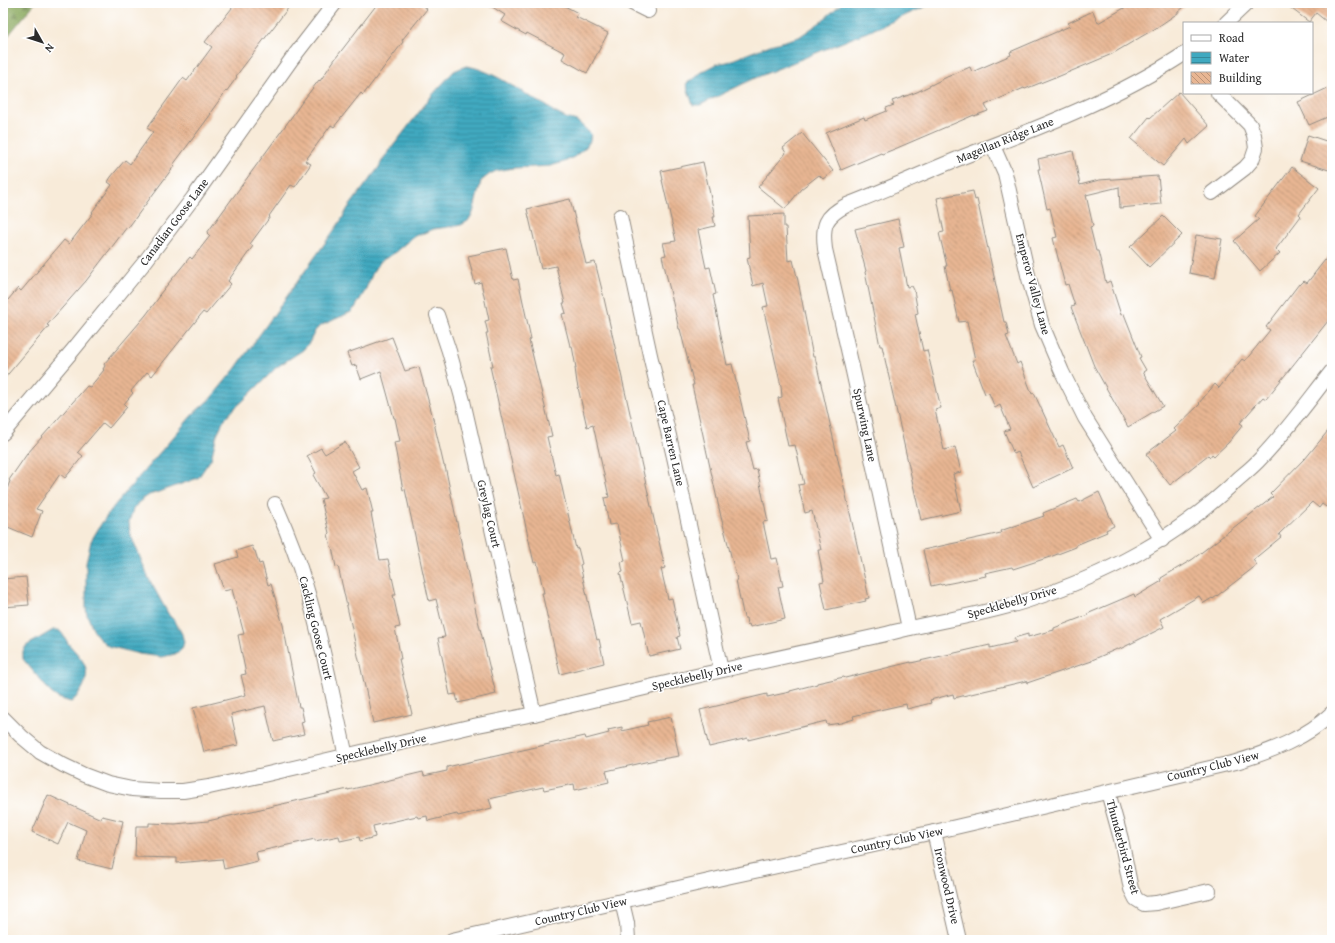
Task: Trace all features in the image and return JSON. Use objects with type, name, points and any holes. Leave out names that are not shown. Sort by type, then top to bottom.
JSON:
[{"type":"street","name":"Canadian Goose Lane","points":[[3,433],[74,350],[144,263],[194,198],[291,60],[335,3]]},
{"type":"street","points":[[632,3],[648,11]]},
{"type":"street","points":[[1227,22],[1247,3]]},
{"type":"street","name":"Magellan Ridge Lane","points":[[826,222],[835,211],[847,205],[969,154],[993,146],[1124,90],[1183,56]]},
{"type":"street","points":[[1212,193],[1245,168],[1252,160],[1256,148],[1254,135],[1250,125],[1219,94]]},
{"type":"street","name":"Emperor Valley Lane","points":[[993,146],[1005,173],[1028,275],[1042,325],[1062,372],[1085,418],[1162,540]]},
{"type":"street","name":"Cape Barren Lane","points":[[620,216],[721,670]]},
{"type":"street","name":"Spurwing Lane","points":[[826,222],[823,236],[825,249],[909,628]]},
{"type":"street","name":"Greylag Court","points":[[437,315],[463,401],[534,714]]},
{"type":"street","name":"Specklebelly Drive","points":[[3,718],[40,752],[84,776],[108,784],[132,789],[183,791],[209,787],[473,726],[534,714],[721,670],[882,636],[909,628],[1024,601],[1093,576],[1162,540],[1184,525],[1224,492],[1261,458],[1332,371]]},
{"type":"street","name":"Cackling Goose Court","points":[[275,504],[290,539],[307,587],[346,756]]},
{"type":"street","name":"Country Club View","points":[[452,940],[722,878],[934,832],[1236,762],[1263,754],[1301,735],[1332,713]]},
{"type":"street","name":"Thunderbird Street","points":[[1108,792],[1121,839],[1131,889],[1136,899],[1144,904],[1156,903],[1209,891]]},
{"type":"street","name":"Ironwood Drive","points":[[934,832],[959,940]]},
{"type":"street","points":[[622,902],[627,923],[628,940]]},
{"type":"green space","points":[[3,3],[35,3],[3,42]]},
{"type":"water","points":[[842,3],[933,3],[884,25],[753,79],[700,105],[693,105],[686,84],[702,72],[716,64],[727,62],[770,45],[799,37],[822,21]]},
{"type":"water","points":[[466,66],[476,68],[497,77],[547,106],[554,112],[566,118],[577,121],[591,134],[590,141],[586,147],[574,157],[564,162],[550,166],[514,168],[496,171],[490,174],[481,181],[473,213],[468,221],[461,225],[434,229],[413,237],[393,254],[381,261],[374,270],[365,291],[355,308],[351,312],[320,326],[303,350],[277,367],[224,420],[217,434],[211,459],[198,478],[149,495],[139,502],[133,509],[129,522],[130,533],[149,579],[169,615],[175,621],[182,634],[184,642],[180,651],[175,654],[162,657],[139,654],[108,646],[95,633],[87,615],[86,608],[86,562],[91,541],[101,524],[114,506],[193,414],[211,398],[235,369],[340,222],[348,208],[379,167],[383,159],[433,94],[454,71]]},
{"type":"water","points":[[53,630],[59,630],[62,633],[85,666],[86,676],[84,686],[75,699],[71,702],[58,698],[51,693],[23,659],[23,651],[26,646]]},
{"type":"building","points":[[236,3],[292,3],[236,76],[237,77],[210,113],[211,114],[128,228],[127,227],[86,281],[47,325],[49,326],[3,380],[3,306],[18,288],[21,291],[64,240],[69,244],[93,213],[92,212],[112,185],[108,182],[111,177],[125,160],[130,164],[153,132],[147,128],[183,78],[187,81],[212,47],[205,42]]},
{"type":"building","points":[[378,3],[420,3],[427,9],[402,40],[403,42],[363,95],[361,93],[334,127],[331,125],[305,161],[311,164],[295,187],[291,185],[250,244],[253,246],[228,281],[231,284],[206,314],[203,312],[152,376],[147,372],[131,391],[133,393],[124,404],[127,407],[109,428],[103,423],[78,452],[83,456],[65,478],[60,474],[36,509],[42,511],[32,537],[3,525],[3,500],[10,481],[9,480],[27,454],[87,386],[90,387],[104,370],[104,364],[146,315],[160,296],[159,295],[190,257],[192,259],[210,236],[207,233],[302,102],[319,80],[320,81]]},
{"type":"building","points":[[486,3],[559,3],[578,13],[576,17],[608,33],[587,73],[562,59],[565,53],[527,33],[526,35],[501,21],[505,15]]},
{"type":"building","points":[[1133,3],[1189,3],[1178,13],[1156,28],[1112,54],[1055,78],[1025,89],[1024,88],[985,105],[988,111],[974,115],[841,170],[826,133],[864,117],[865,120],[887,111],[886,108],[894,105],[892,101],[917,92],[970,67],[972,72],[1011,55],[1010,52],[1070,26],[1068,23],[1093,11],[1098,23]]},
{"type":"building","points":[[1284,3],[1332,3],[1332,26],[1316,13],[1309,22]]},
{"type":"building","points":[[1332,86],[1332,115],[1309,125],[1298,102]]},
{"type":"building","points":[[1179,92],[1209,126],[1189,144],[1186,139],[1163,166],[1131,139],[1149,117],[1150,118]]},
{"type":"building","points":[[802,133],[833,171],[823,179],[819,175],[801,189],[785,209],[758,187],[786,153],[783,148]]},
{"type":"building","points":[[1308,135],[1332,143],[1332,171],[1300,161]]},
{"type":"building","points":[[1073,151],[1080,185],[1099,180],[1158,176],[1161,204],[1120,208],[1119,187],[1086,195],[1093,226],[1090,227],[1106,283],[1110,281],[1121,315],[1124,314],[1141,357],[1139,358],[1146,370],[1143,372],[1163,406],[1128,427],[1094,366],[1071,307],[1075,306],[1068,284],[1065,285],[1053,238],[1057,237],[1050,208],[1047,209],[1038,169],[1040,169],[1038,159]]},
{"type":"building","points":[[703,162],[715,217],[713,217],[715,226],[698,230],[706,268],[710,267],[716,294],[713,295],[727,365],[732,364],[750,441],[746,442],[753,470],[757,469],[768,521],[763,522],[771,559],[777,558],[783,586],[778,587],[785,619],[750,627],[749,624],[747,625],[746,618],[744,618],[737,579],[721,517],[692,385],[694,385],[662,256],[666,255],[663,243],[676,241],[661,171]]},
{"type":"building","points":[[1292,167],[1319,188],[1299,214],[1301,216],[1276,249],[1280,253],[1260,271],[1234,241],[1259,219],[1255,216]]},
{"type":"building","points":[[973,191],[975,200],[977,199],[1004,322],[1006,322],[1009,335],[1006,336],[1017,364],[1020,362],[1032,394],[1034,393],[1059,447],[1063,445],[1073,468],[1033,487],[1018,452],[1014,454],[1004,431],[1010,429],[1000,405],[995,408],[989,393],[985,394],[972,360],[975,360],[967,321],[959,322],[952,290],[950,291],[945,266],[947,266],[939,233],[944,232],[937,198]]},
{"type":"building","points":[[570,199],[586,264],[595,262],[665,568],[661,569],[668,599],[672,598],[680,636],[677,637],[680,649],[649,656],[641,621],[632,623],[620,573],[623,572],[621,562],[625,561],[617,524],[609,525],[604,498],[609,497],[593,425],[587,427],[577,383],[572,346],[570,346],[562,314],[566,313],[563,303],[565,303],[556,266],[541,269],[527,209]]},
{"type":"building","points":[[784,214],[788,261],[793,260],[813,357],[815,357],[869,598],[865,599],[866,601],[826,610],[820,582],[824,581],[818,550],[821,550],[812,511],[805,513],[798,485],[804,484],[795,445],[788,446],[778,398],[782,397],[781,386],[763,307],[768,306],[763,283],[753,286],[747,258],[750,257],[748,216]]},
{"type":"building","points":[[1163,216],[1182,235],[1149,267],[1130,247]]},
{"type":"building","points":[[898,219],[904,247],[899,248],[907,287],[912,286],[914,290],[918,313],[915,314],[923,351],[927,350],[941,408],[935,410],[944,450],[955,447],[961,472],[953,474],[961,511],[921,520],[882,346],[880,346],[866,271],[855,229]]},
{"type":"building","points":[[1196,235],[1222,239],[1215,278],[1189,273]]},
{"type":"building","points":[[506,248],[513,280],[518,279],[531,339],[529,340],[552,436],[547,437],[556,475],[559,474],[576,549],[578,548],[582,564],[580,565],[597,640],[599,639],[604,663],[560,674],[542,593],[544,593],[537,562],[534,563],[490,366],[493,366],[485,321],[489,320],[481,282],[475,284],[468,256]]},
{"type":"building","points":[[1332,251],[1332,316],[1266,399],[1263,397],[1240,423],[1243,425],[1228,443],[1214,456],[1212,454],[1210,457],[1208,455],[1170,485],[1146,454],[1176,431],[1174,429],[1200,404],[1199,403],[1215,384],[1219,388],[1242,359],[1245,361],[1270,330],[1266,327],[1299,284],[1300,285],[1304,281],[1307,283]]},
{"type":"building","points":[[392,337],[405,371],[419,367],[445,466],[476,612],[496,694],[458,703],[456,694],[450,695],[438,638],[445,637],[436,599],[429,601],[405,489],[403,490],[394,442],[400,441],[381,371],[361,379],[356,365],[352,366],[347,353]]},
{"type":"building","points":[[1332,426],[1332,500],[1326,507],[1322,504],[1319,508],[1312,502],[1279,534],[1281,537],[1253,560],[1257,565],[1213,599],[1212,598],[1204,603],[1199,596],[1160,619],[1164,627],[1092,661],[1027,683],[1026,681],[954,698],[953,694],[930,700],[931,703],[907,709],[906,704],[853,716],[854,719],[841,723],[827,725],[826,721],[748,740],[748,738],[709,747],[700,710],[767,694],[767,697],[790,692],[817,683],[990,645],[990,648],[1016,642],[1014,638],[1028,634],[1028,637],[1054,630],[1054,628],[1088,615],[1087,614],[1134,594],[1135,597],[1162,581],[1161,578],[1193,559],[1273,497],[1270,494],[1305,459]]},
{"type":"building","points":[[345,442],[359,467],[352,471],[362,490],[367,488],[373,513],[371,513],[380,560],[388,559],[396,595],[393,595],[400,627],[395,628],[401,659],[399,659],[412,714],[373,723],[338,566],[336,567],[328,534],[321,499],[326,498],[313,475],[316,473],[307,456],[321,448],[325,454]]},
{"type":"building","points":[[1099,492],[1114,526],[1106,530],[1107,532],[1076,545],[1076,547],[1013,569],[1012,567],[985,573],[986,576],[931,586],[923,550],[1001,533],[1000,531],[1044,516],[1043,513],[1077,499],[1079,502]]},
{"type":"building","points":[[252,546],[259,564],[262,563],[268,585],[271,584],[283,625],[299,707],[301,707],[304,721],[301,722],[304,734],[273,741],[265,706],[231,714],[238,745],[204,752],[193,708],[246,695],[241,675],[246,674],[238,635],[244,634],[232,589],[224,591],[215,564],[238,557],[236,551]]},
{"type":"building","points":[[26,577],[29,605],[3,607],[3,579]]},
{"type":"building","points":[[671,717],[679,756],[606,771],[609,782],[575,790],[574,784],[544,790],[543,787],[489,799],[492,808],[428,821],[427,816],[418,818],[417,816],[373,826],[375,837],[360,841],[359,837],[340,841],[339,836],[315,841],[315,839],[256,852],[258,861],[224,869],[222,859],[177,863],[177,858],[135,857],[136,826],[149,826],[149,823],[175,824],[208,821],[423,772],[424,776],[447,771],[447,767],[585,736],[586,739],[609,733],[608,730],[622,727],[622,731],[648,725],[647,722]]},
{"type":"building","points":[[48,795],[101,819],[102,816],[123,821],[112,869],[78,861],[86,830],[68,822],[58,844],[32,832]]}]
